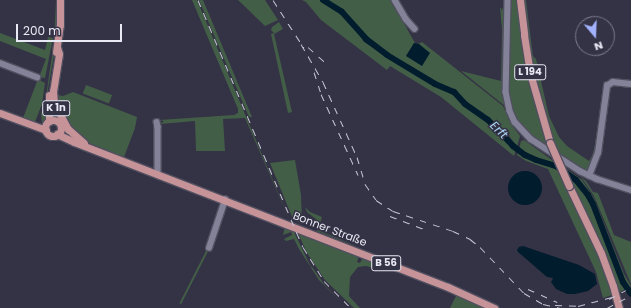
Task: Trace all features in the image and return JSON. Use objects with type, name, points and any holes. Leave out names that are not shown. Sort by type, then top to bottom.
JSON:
[{"type":"main road","name":"K 1n","points":[[49,124],[50,85],[57,47],[60,0]]},
{"type":"main road","name":"L 194","points":[[520,0],[530,73],[550,142],[569,186],[601,252],[615,291],[619,308]]},
{"type":"main road","name":"K 1n","points":[[57,47],[59,54],[52,91],[57,109],[72,133],[99,152]]},
{"type":"main road","points":[[0,113],[35,126],[49,124],[60,124],[59,132],[51,135],[49,124]]},
{"type":"main road","name":"B 56","points":[[59,132],[78,143],[99,152],[158,174]]},
{"type":"main road","name":"Bonner Straße","points":[[158,174],[448,287],[494,308]]},
{"type":"street","points":[[395,0],[406,20],[416,29]]},
{"type":"street","points":[[508,0],[506,77],[507,101],[515,122],[527,136],[589,176],[631,190]]},
{"type":"street","points":[[0,63],[38,77]]},
{"type":"street","points":[[589,176],[598,153],[607,86],[613,82],[631,84]]},
{"type":"street","points":[[157,122],[158,174]]},
{"type":"street","points":[[209,248],[225,200]]},
{"type":"green space","points":[[56,0],[58,0],[55,50],[48,89],[46,122],[42,124],[41,114],[45,103],[54,42]]},
{"type":"green space","points":[[192,0],[197,0],[290,221],[245,118],[223,119],[225,151],[196,151],[195,121],[160,124],[164,121],[159,120],[234,115],[238,113],[238,109]]},
{"type":"green space","points":[[199,0],[203,0],[252,117],[249,117]]},
{"type":"green space","points":[[238,0],[265,0],[278,20],[265,26]]},
{"type":"green space","points":[[302,0],[320,0],[336,8],[352,24],[364,42],[427,81],[454,94],[462,105],[492,125],[516,150],[514,156],[441,97],[390,66],[387,70],[321,20],[306,2]]},
{"type":"green space","points":[[326,0],[391,0],[415,43],[406,56],[422,42],[503,106],[511,124],[520,136],[517,147],[510,137],[492,120],[470,106],[456,92],[427,78],[371,43],[350,17]]},
{"type":"green space","points":[[510,0],[517,0],[525,66],[547,146],[545,147],[533,138],[516,121],[509,102],[508,75]]},
{"type":"green space","points":[[523,0],[526,0],[533,56],[536,59],[549,116],[559,137],[567,146],[589,161],[597,141],[596,153],[588,171],[581,170],[560,157],[555,148],[533,74]]},
{"type":"green space","points":[[500,8],[501,12],[502,8],[506,12],[505,106],[461,71],[501,81],[502,29]]},
{"type":"green space","points":[[279,22],[283,29],[274,34],[292,112],[288,113],[271,34],[274,33],[271,30],[272,27]]},
{"type":"green space","points":[[0,33],[45,50],[48,37],[53,38],[45,78],[39,77],[46,59],[0,41]]},
{"type":"green space","points":[[38,79],[45,83],[42,104],[35,122],[23,118]]},
{"type":"green space","points":[[86,85],[112,95],[109,103],[83,93]]},
{"type":"green space","points":[[73,92],[137,117],[135,128],[124,157],[86,142],[73,132],[58,108],[57,95],[63,96]]},
{"type":"green space","points":[[524,140],[552,160],[554,164],[534,159],[519,149],[521,141]]},
{"type":"green space","points":[[518,151],[533,161],[556,168],[594,245],[612,295],[603,298],[596,272],[548,169],[526,161],[517,155]]},
{"type":"green space","points":[[295,160],[301,195],[302,224],[293,219],[270,163]]},
{"type":"green space","points":[[565,168],[582,180],[594,198],[624,274],[631,286],[628,288],[590,195],[580,182],[568,174]]},
{"type":"green space","points":[[569,177],[578,183],[590,200],[625,289],[622,291],[619,292],[599,242]]},
{"type":"green space","points":[[581,177],[586,181],[593,192],[598,193],[614,235],[631,242],[631,284],[594,196]]},
{"type":"green space","points":[[305,207],[310,212],[322,217],[318,230],[359,247],[317,231],[317,220],[307,212]]},
{"type":"green space","points":[[285,227],[293,230],[311,267],[323,283],[342,303],[319,280],[299,249],[294,239],[286,241],[284,239],[292,235],[291,232],[283,235]]},
{"type":"green space","points":[[297,231],[359,256],[357,262],[360,263],[363,257],[380,264],[378,269],[366,266],[358,267],[350,277],[349,296],[360,308],[354,308],[325,280],[307,253]]},
{"type":"green space","points":[[208,247],[210,248],[181,304],[179,303]]},
{"type":"green space","points":[[457,294],[487,308],[450,308]]},
{"type":"water","points":[[414,43],[419,44],[430,53],[422,66],[406,56]]},
{"type":"water","points":[[525,171],[537,176],[542,188],[537,200],[525,205],[513,200],[508,188],[513,176]]},
{"type":"water","points":[[523,246],[579,265],[595,274],[597,284],[588,291],[575,294],[567,294],[556,289],[551,282],[553,278],[547,277],[518,252],[517,250],[519,247]]},
{"type":"waterway","name":"Erft","points":[[323,0],[342,12],[366,39],[387,55],[435,84],[454,92],[465,104],[488,120],[513,146],[525,155],[556,166],[576,180],[593,204],[623,282],[631,294]]},
{"type":"railway","points":[[198,0],[303,247],[324,281],[351,308]]},
{"type":"railway","points":[[273,0],[304,48]]},
{"type":"railway","points":[[301,44],[323,82],[357,157],[365,184],[376,200],[393,211],[453,231],[470,239],[480,247],[524,293],[543,304],[560,308]]},
{"type":"railway","points":[[308,47],[327,64]]},
{"type":"railway","points":[[314,72],[321,94],[358,175]]},
{"type":"railway","points":[[390,216],[426,230]]},
{"type":"railway","points":[[528,289],[557,302]]},
{"type":"railway","points":[[609,299],[626,290]]},
{"type":"railway","points":[[607,308],[631,295]]},
{"type":"railway","points":[[555,305],[578,306],[612,297]]}]
